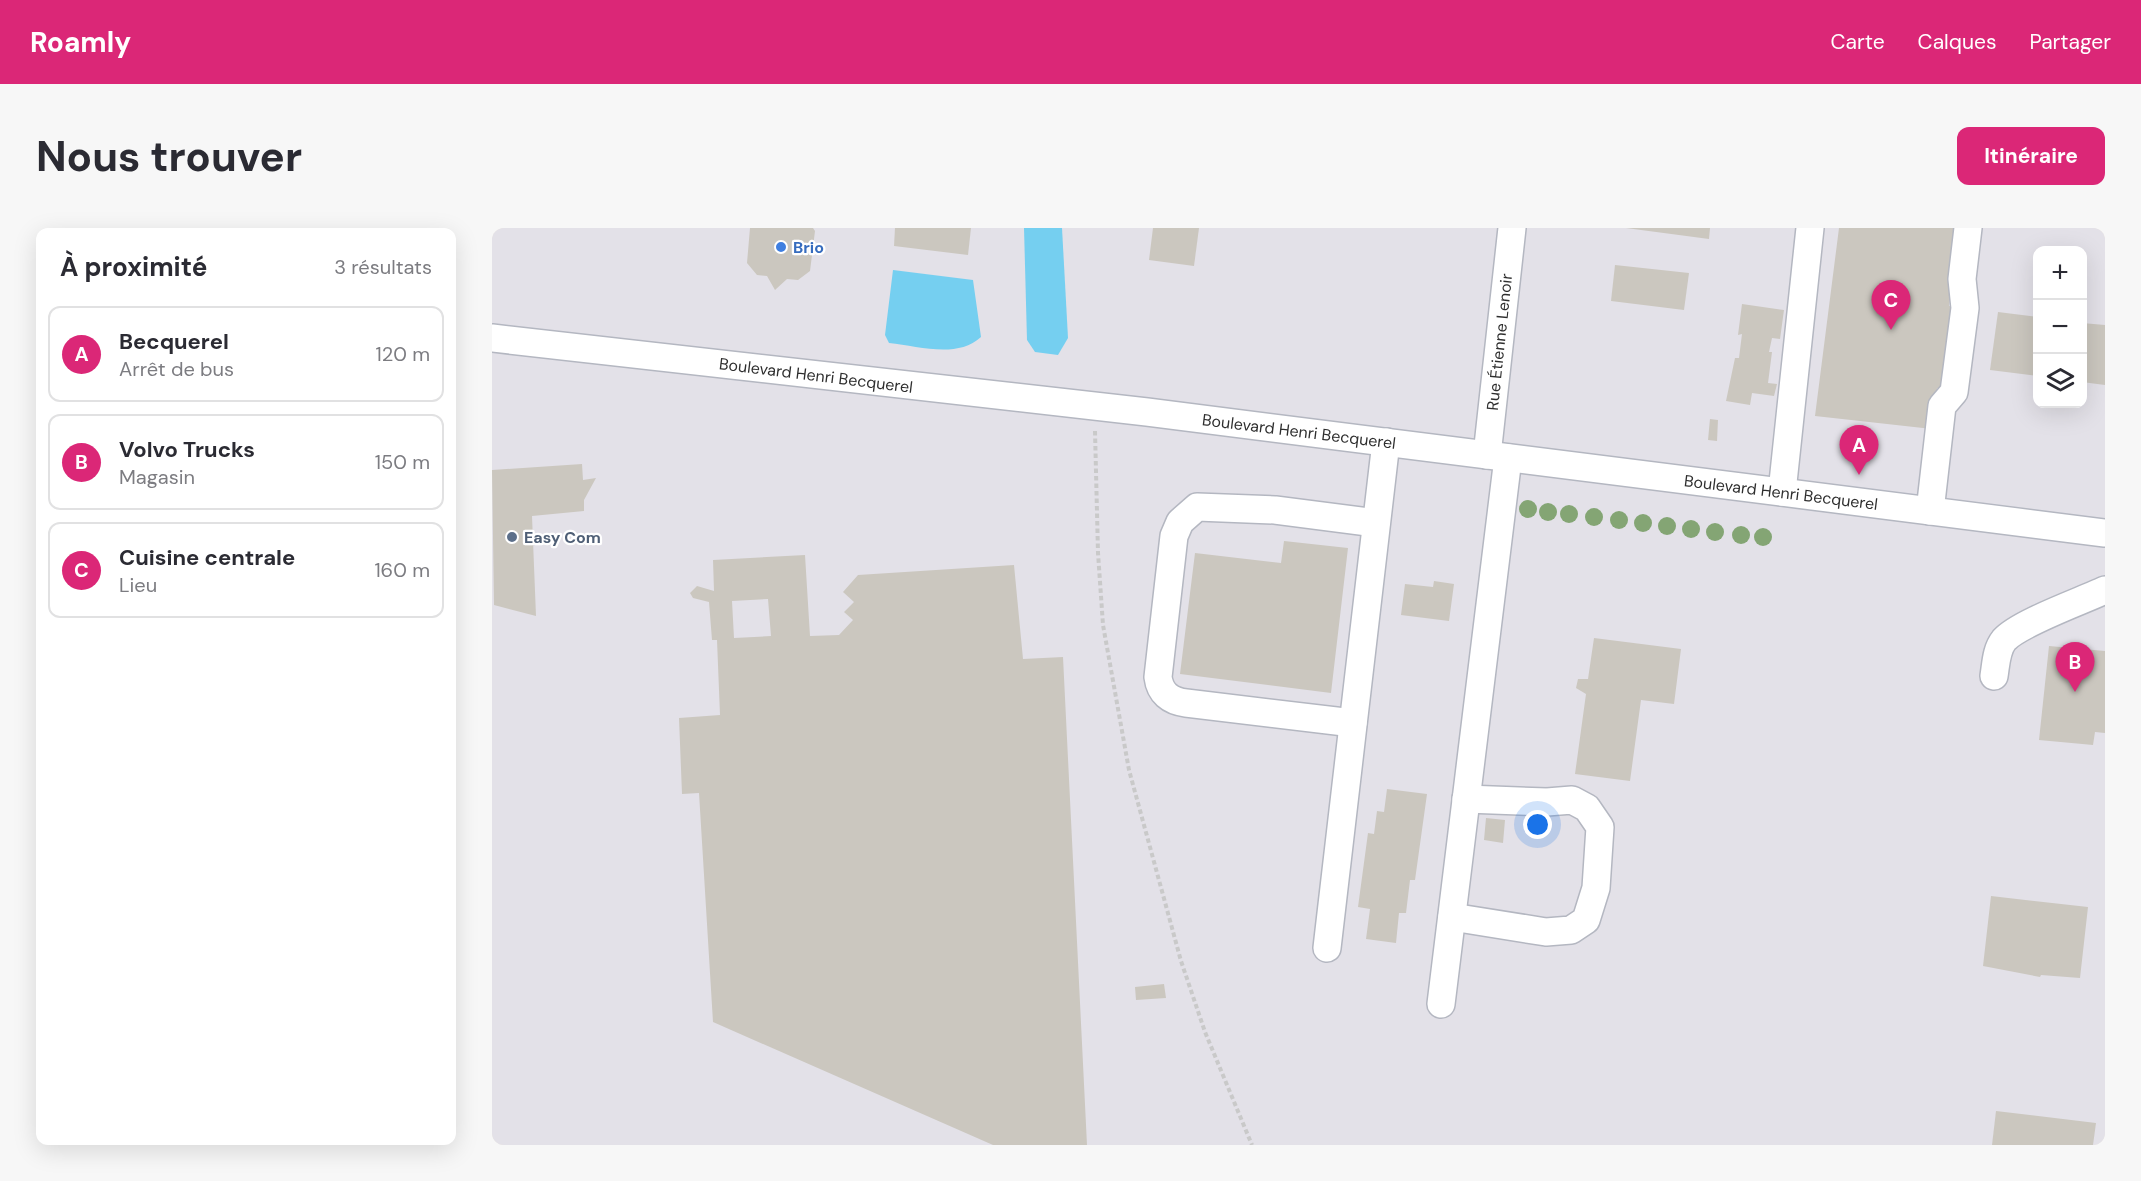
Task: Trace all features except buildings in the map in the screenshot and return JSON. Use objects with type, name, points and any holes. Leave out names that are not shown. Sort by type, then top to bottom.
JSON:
[{"type":"street","name":"Rue Étienne Lenoir","points":[[1441,1004],[1466,799],[1497,456],[1512,228]]},
{"type":"street","points":[[1782,492],[1810,228]]},
{"type":"street","points":[[1930,511],[1941,406],[1954,392],[1965,308],[1962,279],[1968,228]]},
{"type":"street","name":"Boulevard Henri Becquerel","points":[[492,338],[1095,406],[2105,533]]},
{"type":"street","points":[[1327,948],[1386,442]]},
{"type":"street","points":[[1353,723],[1186,703],[1174,701],[1164,693],[1158,677],[1171,559],[1174,536],[1180,522],[1197,507],[1275,510],[1376,523]]},
{"type":"street","points":[[1994,676],[1997,654],[2005,640],[2023,627],[2105,591]]},
{"type":"street","points":[[1452,918],[1546,932],[1571,930],[1586,920],[1596,888],[1600,827],[1580,802],[1466,799]]},
{"type":"path","points":[[1095,406],[1098,553],[1103,625],[1129,770],[1181,961],[1205,1032],[1252,1145]]},
{"type":"shaded area","points":[[492,228],[2105,228],[2105,1145],[492,1145]]},
{"type":"water","points":[[1024,228],[1062,228],[1068,338],[1058,355],[1035,352],[1027,340]]},
{"type":"water","points":[[893,270],[973,280],[981,337],[961,348],[949,349],[889,343],[885,335]]},
{"type":"place","name":"Brio","points":[[781,247]]},
{"type":"place","name":"Cuisine centrale","points":[[1891,330]]},
{"type":"place","name":"Becquerel","points":[[1859,475]]},
{"type":"place","name":"Easy Com","points":[[512,537]]},
{"type":"place","name":"Volvo Trucks","points":[[2075,692]]}]
